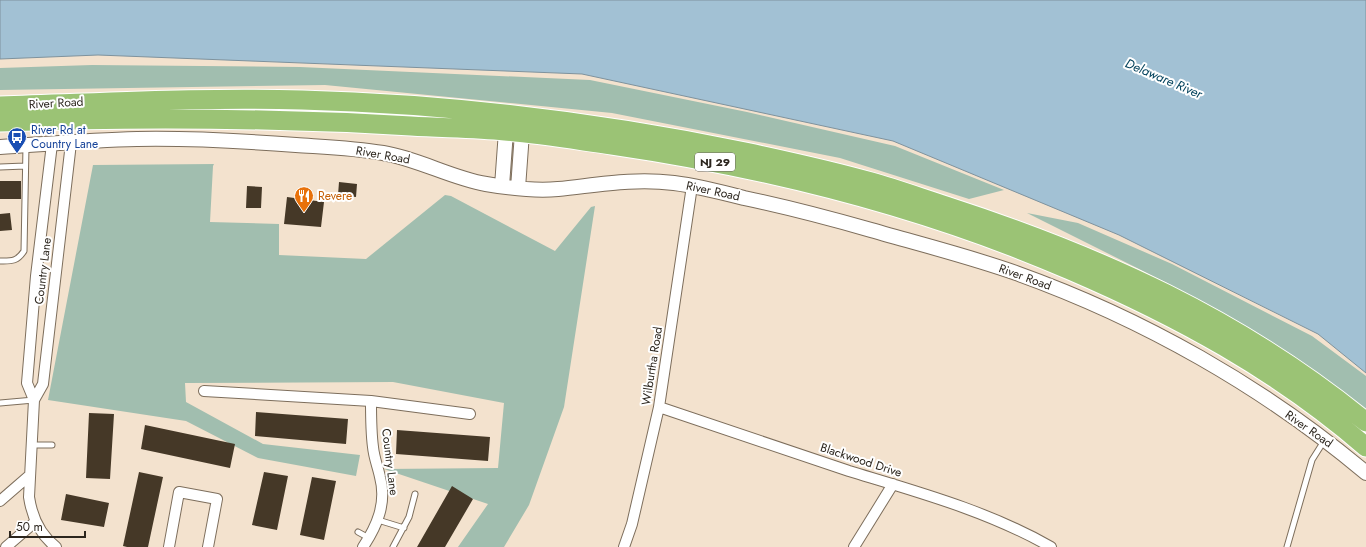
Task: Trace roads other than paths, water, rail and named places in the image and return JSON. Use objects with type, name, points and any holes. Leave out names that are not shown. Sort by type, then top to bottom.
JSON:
[{"type":"highway","name":"River Road","points":[[0,106],[114,101],[264,99],[399,105],[516,114],[621,129],[694,142],[797,164],[874,183],[983,218],[1046,240],[1127,274],[1229,327],[1275,355],[1366,422]]},
{"type":"highway","name":"River Road","points":[[0,122],[134,118],[221,119],[346,122],[514,132],[659,152],[800,180],[869,198],[996,240],[1105,285],[1189,325],[1235,352],[1279,380],[1366,446]]},
{"type":"street","points":[[502,186],[514,132],[516,114]]},
{"type":"street","points":[[514,132],[518,188]]},
{"type":"street","name":"River Road","points":[[0,147],[138,139],[180,139],[223,140],[363,150],[386,153],[415,160],[462,178],[487,184],[538,190],[616,182],[667,182],[692,186],[833,219],[1015,273],[1067,292],[1118,315],[1182,348],[1229,376],[1325,440],[1366,473]]},
{"type":"street","name":"Country Lane","points":[[34,400],[43,384],[71,143]]},
{"type":"street","name":"Country Lane","points":[[52,144],[36,276],[27,383],[34,400],[29,497],[31,509],[40,532],[56,547]]},
{"type":"street","name":"Wilburtha Road","points":[[624,547],[632,524],[659,407],[692,186]]},
{"type":"street","points":[[204,391],[371,401],[470,414]]},
{"type":"street","name":"Country Lane","points":[[363,547],[378,520],[382,503],[382,490],[373,448],[371,401]]},
{"type":"street","name":"Blackwood Drive","points":[[659,407],[962,507],[990,517],[1051,547]]},
{"type":"street","points":[[0,501],[30,475]]},
{"type":"street","points":[[854,547],[893,484]]},
{"type":"street","points":[[169,547],[179,492],[217,499],[208,547]]},
{"type":"street","points":[[6,547],[35,522]]},
{"type":"lane","points":[[0,260],[11,261],[20,258],[24,251],[26,145]]},
{"type":"lane","points":[[0,167],[25,166]]},
{"type":"lane","points":[[0,403],[34,400]]},
{"type":"lane","points":[[1287,547],[1312,460],[1325,440]]},
{"type":"lane","points":[[32,445],[52,445]]},
{"type":"lane","points":[[393,547],[409,516],[415,494]]},
{"type":"lane","points":[[378,520],[404,528]]},
{"type":"lane","points":[[358,532],[369,538]]},
{"type":"water","name":"Delaware River","points":[[0,0],[1366,0],[1366,373],[1318,334],[1119,235],[893,141],[582,74],[98,55],[0,59]]},
{"type":"place","name":"River Rd at Country Lane","points":[[17,154]]},
{"type":"place","name":"Revere","points":[[304,213]]}]
